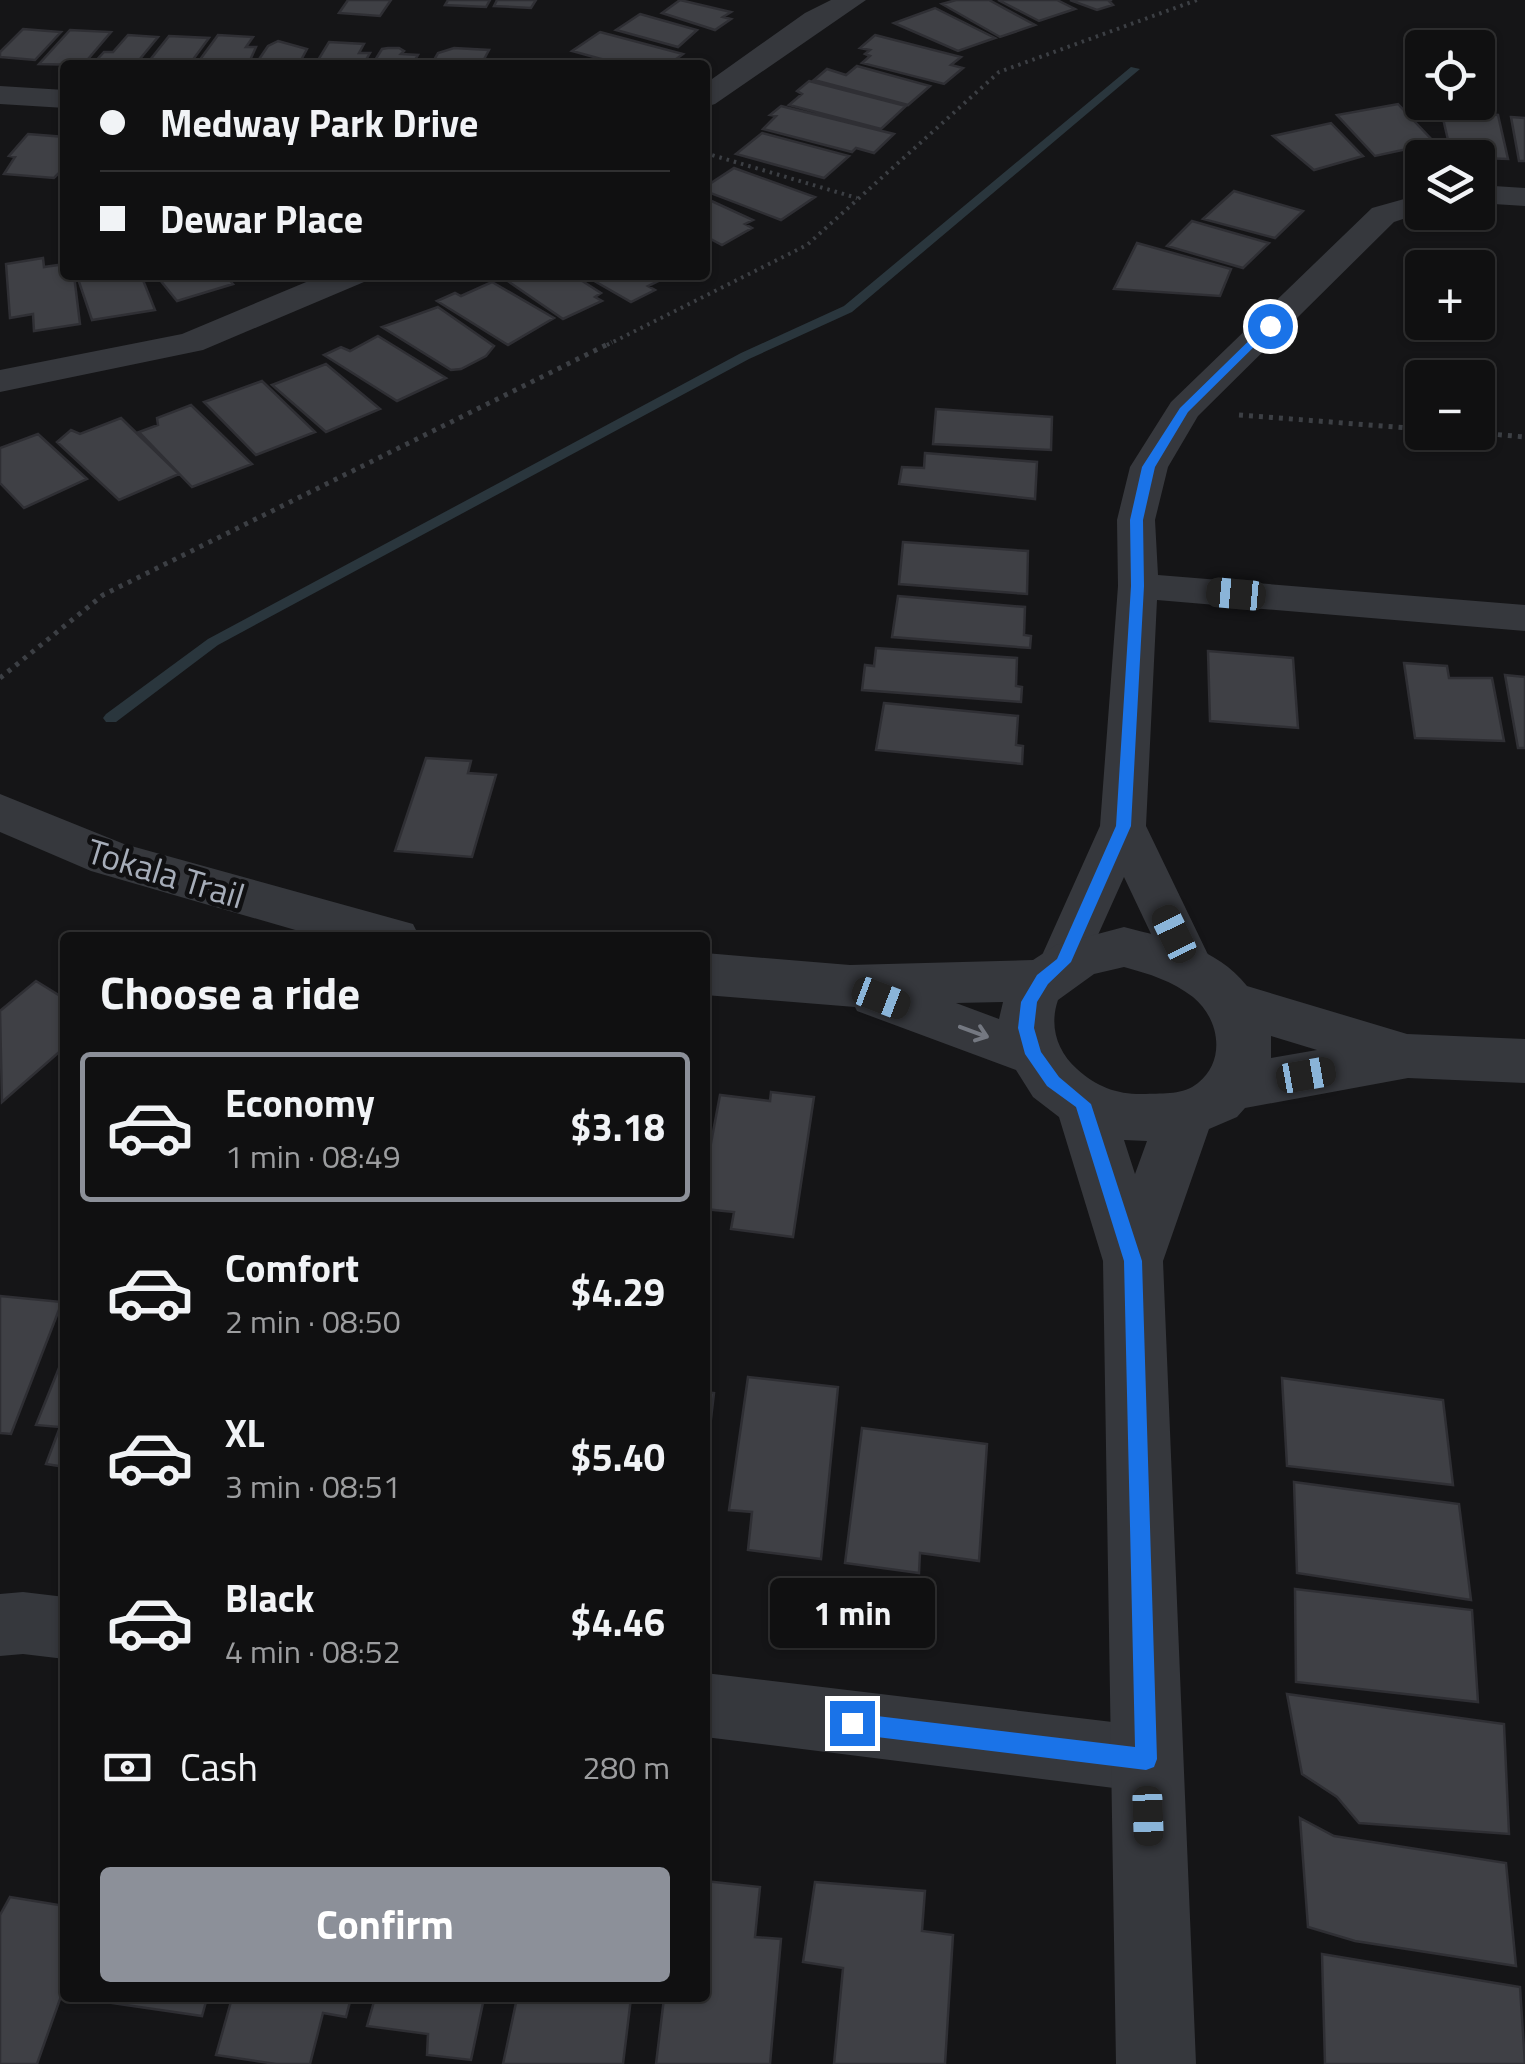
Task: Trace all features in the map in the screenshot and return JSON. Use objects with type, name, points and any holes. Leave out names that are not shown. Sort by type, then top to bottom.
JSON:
[{"type":"street","points":[[710,94],[830,3]]},
{"type":"street","points":[[0,95],[60,99]]},
{"type":"street","points":[[1495,195],[1525,197]]},
{"type":"street","points":[[1405,208],[1384,215],[1184,410],[1148,467],[1136,520],[1138,586],[1123,826],[1053,971],[1029,1002],[1026,1028],[1033,1054],[1053,1082],[1083,1104],[1116,1116],[1152,1120],[1208,1102],[1408,1056]]},
{"type":"street","points":[[0,381],[192,344],[340,280]]},
{"type":"street","points":[[1138,586],[1525,618]]},
{"type":"street","name":"Tokala Trail","points":[[0,812],[109,858],[373,932]]},
{"type":"street","points":[[1123,826],[1188,964]]},
{"type":"street","points":[[710,974],[850,986],[1053,971],[1092,951],[1124,948],[1156,952],[1188,964],[1214,980],[1233,1003],[1246,1032],[1244,1062],[1208,1102],[1133,1261]]},
{"type":"street","points":[[850,986],[1033,1054]]},
{"type":"street","points":[[1233,1003],[1408,1056],[1525,1061]]},
{"type":"street","points":[[1083,1104],[1133,1261],[1156,2064]]},
{"type":"street","points":[[0,1625],[60,1627]]},
{"type":"street","points":[[710,1707],[1146,1759]]},
{"type":"path","points":[[0,678],[103,595],[808,245],[999,72],[1197,0]]},
{"type":"path","points":[[710,155],[858,199]]},
{"type":"path","points":[[1184,410],[1405,428]]},
{"type":"path","points":[[1495,434],[1525,437]]},
{"type":"building","points":[[348,0],[391,0],[380,16],[339,13]]},
{"type":"building","points":[[448,0],[490,0],[486,7],[445,5]]},
{"type":"building","points":[[497,0],[536,0],[531,8],[494,6]]},
{"type":"building","points":[[680,0],[731,12],[723,17],[731,19],[715,30],[662,13]]},
{"type":"building","points":[[989,0],[1035,25],[1000,37],[942,4]]},
{"type":"building","points":[[998,0],[1057,0],[1075,9],[1039,21]]},
{"type":"building","points":[[1070,0],[1112,0],[1109,1],[1113,5],[1097,10]]},
{"type":"building","points":[[935,8],[995,38],[958,51],[894,23]]},
{"type":"building","points":[[640,14],[697,30],[678,47],[616,30]]},
{"type":"building","points":[[23,29],[61,32],[35,60],[0,57],[0,52]]},
{"type":"building","points":[[70,30],[111,32],[87,60],[39,64]]},
{"type":"building","points":[[600,32],[683,54],[675,60],[605,60],[572,51]]},
{"type":"building","points":[[128,35],[158,37],[139,60],[97,60],[104,52],[113,52]]},
{"type":"building","points":[[218,35],[253,37],[246,47],[256,47],[250,60],[200,60]]},
{"type":"building","points":[[875,35],[961,57],[951,65],[963,68],[944,84],[862,63],[870,56],[865,54],[870,50],[860,48]]},
{"type":"building","points":[[169,36],[209,38],[193,60],[150,60]]},
{"type":"building","points":[[278,41],[307,49],[301,60],[258,60],[268,46]]},
{"type":"building","points":[[329,42],[364,44],[359,53],[370,53],[366,60],[318,60]]},
{"type":"building","points":[[399,48],[404,51],[401,54],[418,55],[415,60],[375,60],[382,49]]},
{"type":"building","points":[[454,48],[489,50],[484,60],[434,60],[438,53]]},
{"type":"building","points":[[857,66],[930,86],[908,105],[814,80],[827,69],[846,75]]},
{"type":"building","points":[[809,81],[906,106],[881,129],[789,105]]},
{"type":"building","points":[[1398,104],[1405,111],[1405,120],[1413,120],[1432,140],[1405,140],[1405,150],[1375,156],[1337,115]]},
{"type":"building","points":[[781,106],[894,134],[874,153],[856,148],[852,152],[763,129],[776,116],[770,115]]},
{"type":"building","points":[[1498,115],[1508,159],[1495,159],[1495,140],[1448,140],[1443,120],[1495,120]]},
{"type":"building","points":[[1511,117],[1525,118],[1525,161],[1519,161]]},
{"type":"building","points":[[1331,123],[1363,156],[1314,170],[1273,136]]},
{"type":"building","points":[[762,133],[849,156],[824,178],[736,154]]},
{"type":"building","points":[[28,134],[60,137],[60,172],[54,178],[4,174],[15,157],[9,156]]},
{"type":"building","points":[[734,168],[815,197],[781,220],[710,193],[710,184]]},
{"type":"building","points":[[1234,191],[1303,211],[1275,238],[1203,219]]},
{"type":"building","points":[[710,200],[753,220],[745,224],[752,228],[722,245],[710,239]]},
{"type":"building","points":[[1192,221],[1269,243],[1243,268],[1167,246]]},
{"type":"building","points":[[1137,243],[1231,269],[1220,296],[1114,289]]},
{"type":"building","points":[[43,258],[44,267],[60,265],[60,280],[75,280],[80,324],[34,331],[33,314],[10,318],[6,264]]},
{"type":"building","points":[[78,280],[143,280],[155,310],[92,320]]},
{"type":"building","points":[[160,280],[229,280],[233,284],[177,301]]},
{"type":"building","points":[[506,280],[581,280],[601,293],[595,297],[602,301],[563,319]]},
{"type":"building","points":[[593,280],[661,280],[648,286],[655,290],[631,302]]},
{"type":"building","points":[[492,282],[554,318],[508,345],[437,301],[455,293],[461,296]]},
{"type":"building","points":[[438,307],[494,346],[486,356],[451,370],[382,327]]},
{"type":"building","points":[[378,336],[446,378],[397,401],[324,355],[341,347],[350,351]]},
{"type":"building","points":[[326,364],[380,409],[326,432],[272,385]]},
{"type":"building","points":[[262,381],[315,432],[256,455],[204,402]]},
{"type":"building","points":[[191,405],[252,464],[192,487],[139,432],[158,425],[157,418]]},
{"type":"building","points":[[936,409],[1052,417],[1051,450],[933,444]]},
{"type":"building","points":[[121,418],[179,474],[119,500],[57,442],[71,430],[80,434]]},
{"type":"building","points":[[38,434],[87,479],[24,508],[0,483],[0,448]]},
{"type":"building","points":[[925,453],[1037,462],[1035,499],[899,484],[902,467],[924,468]]},
{"type":"building","points":[[903,542],[1028,551],[1027,594],[899,584]]},
{"type":"building","points":[[898,596],[1025,607],[1024,635],[1031,636],[1030,648],[892,637]]},
{"type":"building","points":[[876,648],[1017,658],[1016,686],[1022,687],[1021,702],[862,690],[865,665],[874,666]]},
{"type":"building","points":[[1208,651],[1293,658],[1298,728],[1210,721]]},
{"type":"building","points":[[1404,663],[1447,666],[1449,678],[1492,678],[1504,741],[1415,738]]},
{"type":"building","points":[[1505,675],[1525,677],[1525,748],[1518,748]]},
{"type":"building","points":[[884,703],[1018,716],[1016,745],[1023,746],[1022,764],[876,750]]},
{"type":"building","points":[[426,758],[471,761],[468,773],[496,775],[472,857],[395,851]]},
{"type":"building","points":[[36,981],[60,996],[60,1051],[2,1102],[0,1011]]},
{"type":"building","points":[[771,1092],[814,1097],[793,1237],[731,1229],[734,1212],[710,1210],[710,1148],[720,1095],[770,1101]]},
{"type":"building","points":[[0,1296],[60,1302],[11,1434],[0,1433]]},
{"type":"building","points":[[60,1365],[60,1427],[36,1425]]},
{"type":"building","points":[[748,1377],[838,1387],[821,1559],[748,1550],[752,1512],[729,1510]]},
{"type":"building","points":[[1282,1378],[1443,1400],[1453,1485],[1287,1466]]},
{"type":"building","points":[[710,1393],[714,1393],[710,1427]]},
{"type":"building","points":[[60,1427],[60,1466],[46,1464]]},
{"type":"building","points":[[862,1428],[987,1444],[979,1561],[920,1553],[919,1573],[845,1563]]},
{"type":"building","points":[[1294,1482],[1459,1504],[1471,1600],[1297,1573]]},
{"type":"building","points":[[1295,1589],[1472,1610],[1478,1702],[1296,1682]]},
{"type":"building","points":[[1287,1694],[1504,1724],[1509,1834],[1359,1823],[1337,1797],[1302,1774]]},
{"type":"building","points":[[1300,1818],[1334,1836],[1506,1863],[1516,1966],[1355,1941],[1308,1927]]},
{"type":"building","points":[[710,1882],[760,1887],[755,1937],[781,1939],[770,2064],[656,2064],[664,2002],[710,2002]]},
{"type":"building","points":[[815,1882],[925,1891],[922,1931],[953,1935],[945,2064],[834,2064],[843,1968],[803,1962]]},
{"type":"building","points":[[10,1897],[60,1905],[60,1999],[37,2064],[0,2064],[0,1915]]},
{"type":"building","points":[[1322,1954],[1520,1987],[1525,2064],[1325,2064]]},
{"type":"building","points":[[105,2002],[206,2002],[202,2016]]},
{"type":"building","points":[[231,2002],[350,2002],[346,2017],[323,2013],[310,2064],[276,2064],[216,2055]]},
{"type":"building","points":[[374,2002],[483,2002],[471,2060],[427,2055],[428,2034],[367,2026]]},
{"type":"building","points":[[516,2002],[631,2002],[623,2064],[503,2064]]},
{"type":"waterway","points":[[111,718],[213,642],[745,356],[848,309],[1135,69]]},
{"type":"route","points":[[852,1723],[1146,1759],[1133,1261],[1083,1104],[1053,1082],[1033,1054],[1026,1028],[1029,1002],[1042,980],[1063,962],[1123,826],[1138,586],[1136,520],[1148,467],[1184,410],[1270,326]]}]
